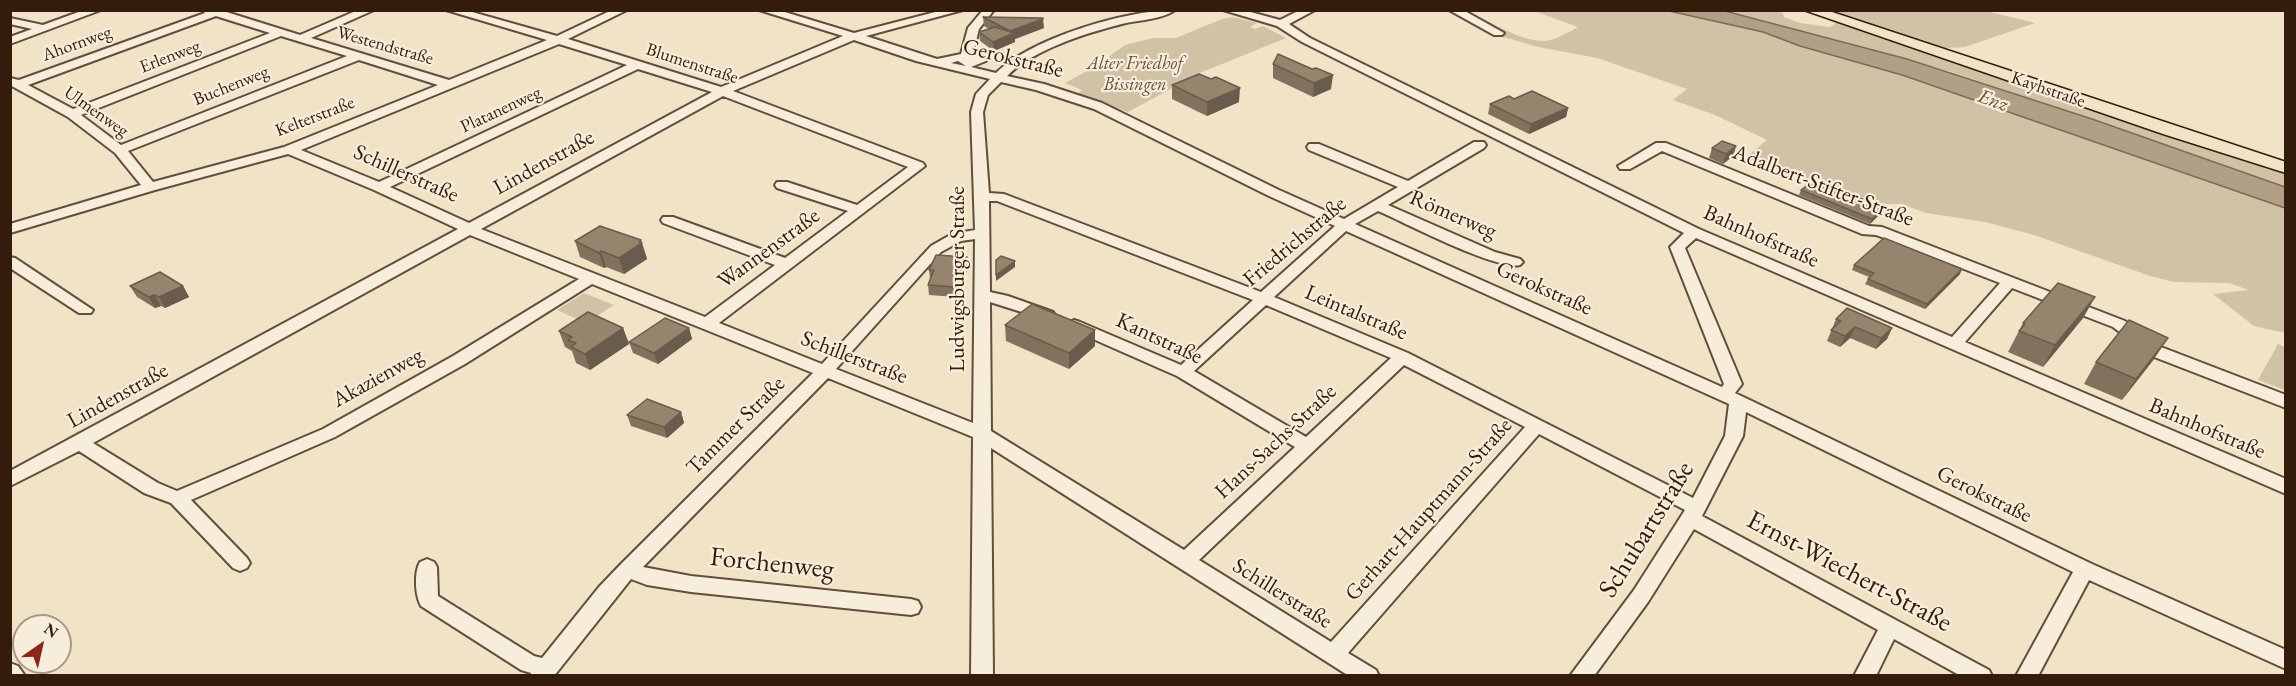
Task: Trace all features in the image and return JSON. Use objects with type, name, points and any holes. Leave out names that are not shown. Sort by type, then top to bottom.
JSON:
[{"type":"main road","name":"Kayhstraße","points":[[1811,10],[2169,131],[2286,168]]},
{"type":"street","points":[[10,41],[96,10]]},
{"type":"street","points":[[299,39],[369,10]]},
{"type":"street","name":"Blumenstraße","points":[[451,10],[558,40],[722,91],[918,166]]},
{"type":"street","name":"Kelterstraße","points":[[10,229],[150,187],[289,150],[558,40],[622,10]]},
{"type":"street","name":"Gerokstraße","points":[[764,10],[936,63],[1040,87],[1106,109],[1274,193],[1732,399],[2085,568],[2286,660]]},
{"type":"street","name":"Lindenstraße","points":[[10,480],[722,91],[854,36],[958,10]]},
{"type":"street","points":[[936,63],[966,57],[975,28],[989,10]]},
{"type":"street","name":"Ludwigsburger Straße","points":[[982,675],[982,197],[977,112],[982,94],[997,76],[1024,57],[1064,38],[1108,24],[1170,10]]},
{"type":"street","name":"Bahnhofstraße","points":[[1227,10],[1281,24],[1306,40],[1694,232],[2286,487]]},
{"type":"street","points":[[1281,24],[1310,10]]},
{"type":"street","points":[[1454,10],[1498,33]]},
{"type":"street","name":"Westendstraße","points":[[211,12],[449,84]]},
{"type":"street","name":"Ahornweg","points":[[14,82],[211,12]]},
{"type":"street","points":[[10,21],[45,29]]},
{"type":"street","name":"Erlenweg","points":[[72,114],[280,33]]},
{"type":"street","name":"Buchenweg","points":[[120,150],[356,57]]},
{"type":"street","name":"Platanenweg","points":[[379,187],[637,65]]},
{"type":"street","name":"Ulmenweg","points":[[14,82],[72,114],[120,150],[150,187]]},
{"type":"street","name":"Friedrichstraße","points":[[1183,372],[1345,224],[1479,145]]},
{"type":"street","name":"Adalbert-Stifter-Straße","points":[[1625,166],[1661,146],[1868,231],[1877,230],[2119,324],[2134,333],[2140,342],[2155,351],[2286,402]]},
{"type":"street","points":[[1314,147],[1409,186]]},
{"type":"street","name":"Schillerstraße","points":[[289,150],[379,187],[469,229],[823,373],[983,434],[1184,562],[1368,675]]},
{"type":"street","name":"Wannenstraße","points":[[705,325],[918,166]]},
{"type":"street","name":"Wannenstraße","points":[[782,185],[859,210]]},
{"type":"street","name":"Leintalstraße","points":[[982,197],[999,197],[1263,298],[1402,357],[1537,425],[1694,514]]},
{"type":"street","name":"Römerweg","points":[[1377,205],[1490,255],[1515,262]]},
{"type":"street","points":[[668,220],[786,264]]},
{"type":"street","name":"Schubartstraße","points":[[1581,675],[1641,596],[1694,514],[1734,436],[1733,384],[1677,247],[1694,232]]},
{"type":"street","name":"Tammer Straße","points":[[544,672],[606,593],[628,569],[823,373],[936,249],[957,237],[981,234]]},
{"type":"street","points":[[10,261],[85,310]]},
{"type":"street","name":"Akazienweg","points":[[177,498],[329,433],[459,360],[591,278]]},
{"type":"street","points":[[1955,344],[2008,282]]},
{"type":"street","name":"Kantstraße","points":[[982,296],[1002,299],[1065,321],[1183,372],[1307,446]]},
{"type":"street","name":"Hans-Sachs-Straße","points":[[1184,562],[1402,357]]},
{"type":"street","name":"Gerhart-Hauptmann-Straße","points":[[1333,655],[1537,425]]},
{"type":"street","points":[[80,443],[151,488],[177,498],[240,563]]},
{"type":"street","name":"Ernst-Wiechert-Straße","points":[[1694,514],[1890,627],[1981,675]]},
{"type":"street","points":[[427,567],[428,600],[544,672]]},
{"type":"street","points":[[2027,675],[2085,568]]},
{"type":"street","name":"Forchenweg","points":[[628,569],[646,578],[911,607]]},
{"type":"street","points":[[1865,675],[1890,627]]},
{"type":"street","points":[[10,672],[14,675]]},
{"type":"green space","points":[[1449,11],[1473,15],[1519,36],[1543,41],[1556,38],[1578,27],[1534,11],[1669,11],[1763,32],[1800,46],[1902,75],[2285,208],[2285,333],[2254,326],[2213,294],[2249,290],[2229,283],[2174,282],[2150,276],[2034,235],[1985,222],[1926,213],[1902,204],[1876,204],[1745,158],[1767,140],[1715,115],[1673,100],[1687,89],[1597,58],[1538,47],[1500,36]]},
{"type":"green space","points":[[1725,11],[1774,11],[1783,13],[1784,17],[1800,23],[1830,27],[1837,22],[1888,38],[2285,172],[2285,187],[1948,71]]},
{"type":"green space","points":[[1827,11],[1986,11],[2035,23],[1965,47],[1944,48]]},
{"type":"green space","name":"Alter Friedhof Bissingen","points":[[1233,17],[1257,23],[1250,27],[1255,29],[1263,26],[1286,38],[1200,73],[1128,112],[1078,94],[1082,90],[1065,83],[1096,66],[1125,45],[1153,38],[1176,38],[1222,19]]},
{"type":"green space","points":[[584,293],[614,305],[586,323],[557,310]]},
{"type":"green space","points":[[2278,344],[2285,347],[2285,390],[2258,380]]},
{"type":"water","name":"Enz","points":[[1669,11],[1725,11],[1907,59],[2092,119],[2285,187],[2285,208],[1902,75],[1800,46],[1763,32]]},
{"type":"building","points":[[983,17],[1043,18],[1043,19],[1010,31]]},
{"type":"building","points":[[995,27],[1014,33],[993,42],[979,32]]},
{"type":"building","points":[[1278,54],[1312,69],[1316,68],[1333,75],[1314,83],[1273,64]]},
{"type":"building","points":[[1199,74],[1211,79],[1216,77],[1240,88],[1207,102],[1172,85]]},
{"type":"building","points":[[1532,91],[1568,108],[1531,124],[1490,104],[1509,96],[1514,99]]},
{"type":"building","points":[[1722,141],[1736,146],[1726,154],[1712,148]]},
{"type":"building","points":[[1813,181],[1884,207],[1872,219],[1801,190]]},
{"type":"building","points":[[600,226],[641,240],[639,242],[642,243],[619,258],[601,251],[599,253],[575,241]]},
{"type":"building","points":[[1884,238],[1962,269],[1927,304],[1868,279],[1874,273],[1854,265]]},
{"type":"building","points":[[936,255],[967,257],[955,287],[928,285],[934,270],[929,270]]},
{"type":"building","points":[[1001,256],[1015,261],[996,275],[996,260]]},
{"type":"building","points":[[160,272],[183,286],[159,297],[154,295],[149,297],[130,286]]},
{"type":"building","points":[[2058,283],[2095,297],[2055,345],[2019,331],[2025,324],[2023,323]]},
{"type":"building","points":[[1032,304],[1095,330],[1069,353],[1005,325]]},
{"type":"building","points":[[1847,308],[1892,328],[1881,338],[1855,327],[1845,336],[1831,330],[1841,321],[1836,319]]},
{"type":"building","points":[[588,312],[623,328],[585,354],[571,347],[576,343],[568,340],[572,337],[559,331]]},
{"type":"building","points":[[665,318],[689,328],[654,353],[629,342]]},
{"type":"building","points":[[2129,320],[2168,338],[2136,379],[2096,362]]},
{"type":"building","points":[[647,399],[681,412],[664,427],[627,415]]}]
